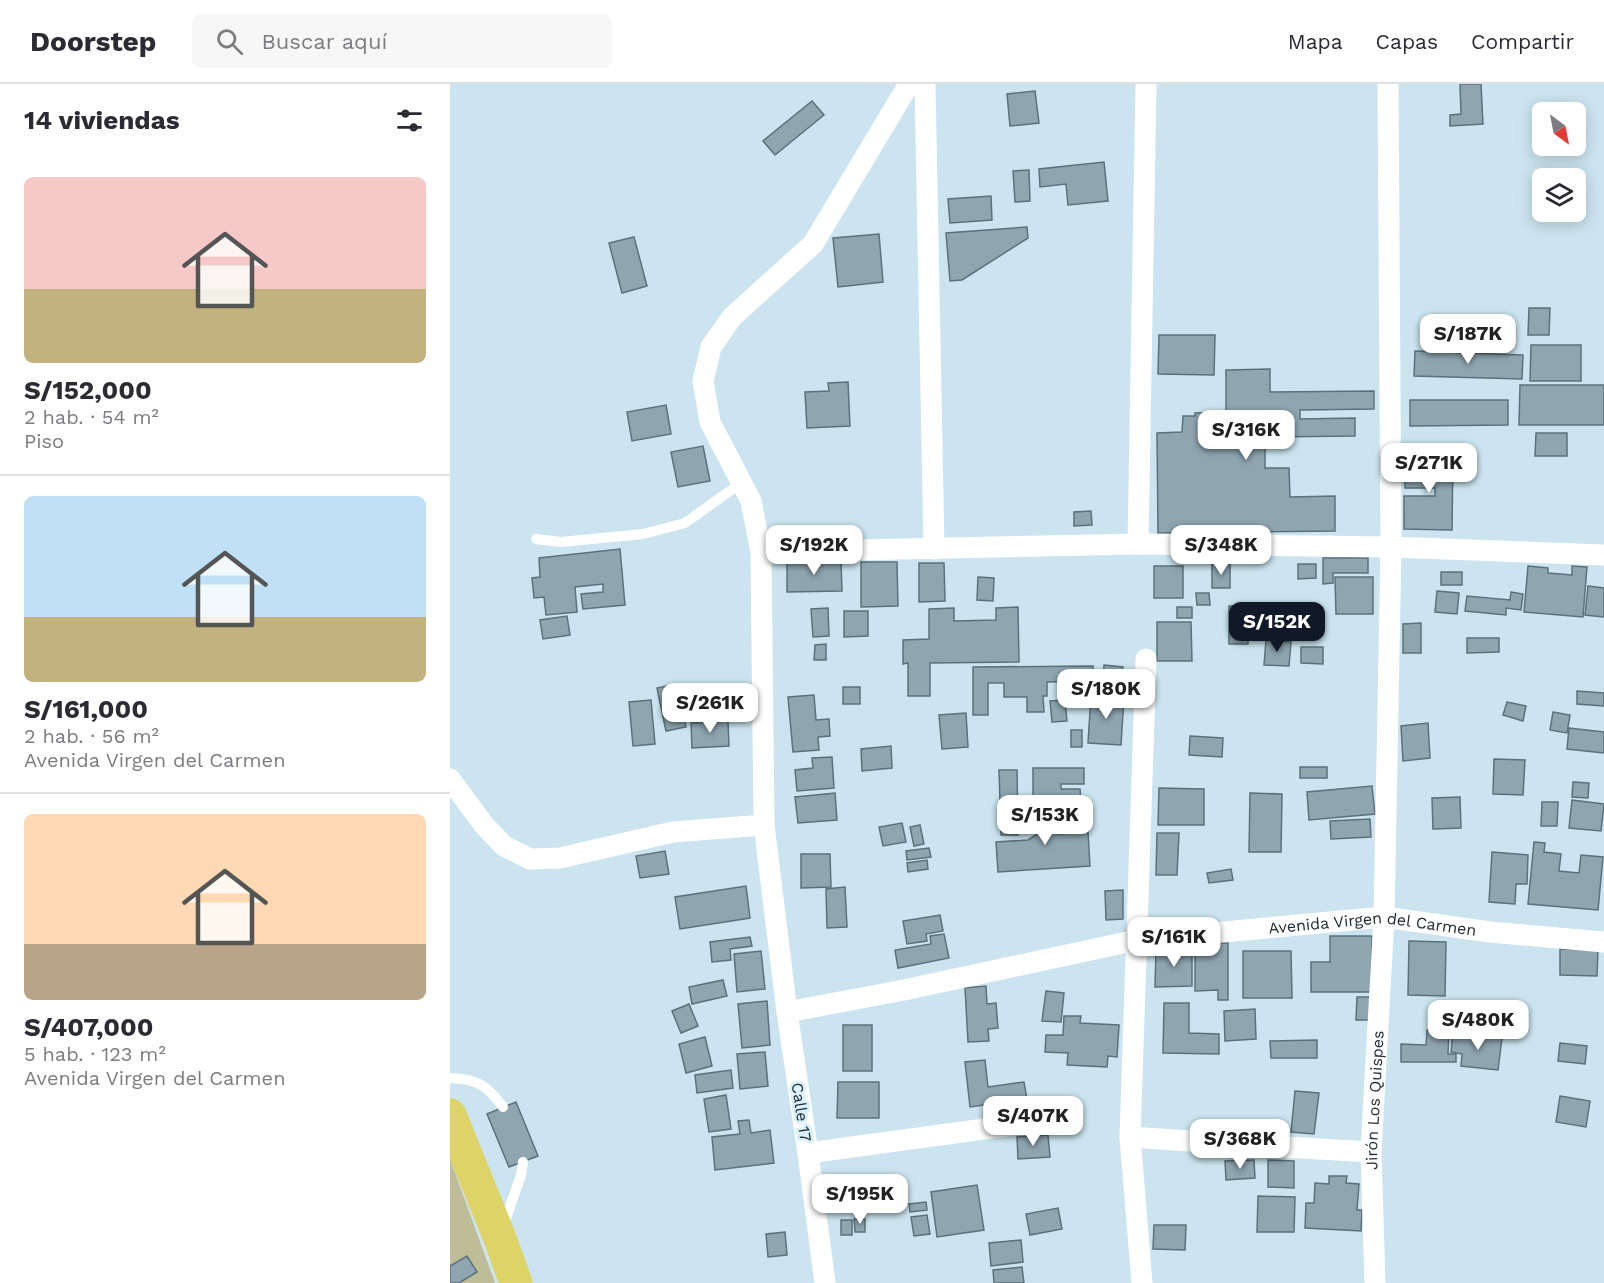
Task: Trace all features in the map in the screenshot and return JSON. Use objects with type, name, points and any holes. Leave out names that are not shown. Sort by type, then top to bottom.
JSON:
[{"type":"highway","points":[[450,1115],[499,1236],[512,1280]]},
{"type":"street","name":"Calle 17","points":[[825,1283],[787,1012],[764,825],[761,552],[751,501],[710,422],[703,381],[711,347],[732,317],[813,244],[909,84]]},
{"type":"street","points":[[925,84],[934,549]]},
{"type":"street","points":[[1138,544],[1146,84]]},
{"type":"street","name":"Jirón Los Quispes","points":[[1375,1283],[1371,1152],[1384,917],[1391,547],[1388,84]]},
{"type":"street","points":[[761,552],[1138,544],[1391,547],[1604,555]]},
{"type":"street","points":[[1142,1283],[1130,1137],[1146,659]]},
{"type":"street","points":[[450,779],[484,825],[504,846],[530,859],[560,858],[673,832],[764,825]]},
{"type":"street","name":"Avenida Virgen del Carmen","points":[[787,1012],[904,990],[1137,940],[1384,917],[1490,932],[1604,942]]},
{"type":"street","points":[[808,1153],[1035,1122]]},
{"type":"street","points":[[1130,1137],[1371,1152]]},
{"type":"lane","points":[[536,539],[561,542],[643,534],[685,523],[741,483]]},
{"type":"lane","points":[[450,1078],[467,1079],[485,1086],[503,1107]]},
{"type":"lane","points":[[499,1236],[521,1175],[523,1162]]},
{"type":"shaded area","points":[[450,1159],[495,1283],[450,1283]]},
{"type":"building","points":[[1460,84],[1481,84],[1483,124],[1450,126],[1450,115],[1461,114]]},
{"type":"building","points":[[1035,91],[1039,123],[1010,126],[1007,94]]},
{"type":"building","points":[[812,101],[824,115],[775,155],[763,141]]},
{"type":"building","points":[[1104,162],[1108,201],[1068,205],[1066,184],[1040,187],[1039,169]]},
{"type":"building","points":[[1029,170],[1030,201],[1015,202],[1013,171]]},
{"type":"building","points":[[991,196],[992,220],[950,223],[948,199]]},
{"type":"building","points":[[1027,227],[1028,238],[962,280],[950,281],[946,233]]},
{"type":"building","points":[[879,234],[883,282],[838,287],[833,238]]},
{"type":"building","points":[[634,237],[647,286],[622,293],[609,243]]},
{"type":"building","points":[[1529,308],[1550,308],[1549,335],[1528,335]]},
{"type":"building","points":[[1159,335],[1215,335],[1214,375],[1158,374]]},
{"type":"building","points":[[1531,345],[1581,345],[1581,381],[1530,381]]},
{"type":"building","points":[[1415,351],[1523,355],[1522,379],[1414,376]]},
{"type":"building","points":[[1270,369],[1270,392],[1374,391],[1374,409],[1300,410],[1300,419],[1355,418],[1355,436],[1265,437],[1265,468],[1289,468],[1290,497],[1335,496],[1335,531],[1158,533],[1157,433],[1182,432],[1183,416],[1195,416],[1195,413],[1226,412],[1226,370]]},
{"type":"building","points":[[848,382],[850,426],[807,428],[805,392],[829,391],[828,383]]},
{"type":"building","points":[[1520,385],[1604,385],[1604,425],[1519,425]]},
{"type":"building","points":[[1410,400],[1508,400],[1508,425],[1410,426]]},
{"type":"building","points":[[666,405],[671,434],[632,441],[627,412]]},
{"type":"building","points":[[1536,433],[1567,433],[1567,456],[1535,456]]},
{"type":"building","points":[[703,446],[710,481],[678,487],[671,452]]},
{"type":"building","points":[[1405,458],[1453,458],[1452,530],[1404,529],[1404,496],[1435,496],[1435,488],[1405,488]]},
{"type":"building","points":[[1091,511],[1092,525],[1074,526],[1074,512]]},
{"type":"building","points":[[620,549],[625,605],[583,609],[581,594],[603,592],[603,584],[575,587],[577,612],[546,615],[544,597],[534,598],[532,578],[540,577],[539,558]]},
{"type":"building","points":[[1323,558],[1368,558],[1368,573],[1333,573],[1333,583],[1323,584]]},
{"type":"building","points":[[841,560],[842,591],[787,592],[787,561]]},
{"type":"building","points":[[861,562],[897,562],[898,606],[861,607]]},
{"type":"building","points":[[919,563],[944,563],[945,601],[919,602]]},
{"type":"building","points":[[1212,563],[1230,563],[1230,588],[1212,588]]},
{"type":"building","points":[[1298,564],[1316,564],[1316,578],[1298,579]]},
{"type":"building","points":[[1154,566],[1183,566],[1183,598],[1154,598]]},
{"type":"building","points":[[1528,566],[1548,568],[1548,573],[1572,575],[1572,566],[1587,567],[1583,617],[1524,612]]},
{"type":"building","points":[[1441,572],[1462,572],[1462,585],[1441,585]]},
{"type":"building","points":[[978,577],[994,578],[993,601],[977,600]]},
{"type":"building","points":[[1335,577],[1373,577],[1373,614],[1336,614]]},
{"type":"building","points":[[1588,586],[1604,588],[1604,617],[1585,615]]},
{"type":"building","points":[[1437,591],[1459,593],[1457,614],[1435,612]]},
{"type":"building","points":[[1511,592],[1523,594],[1521,610],[1506,608],[1506,615],[1465,611],[1467,596],[1510,600]]},
{"type":"building","points":[[1196,593],[1209,593],[1210,605],[1197,605]]},
{"type":"building","points":[[1229,606],[1248,606],[1248,644],[1229,644]]},
{"type":"building","points":[[1018,607],[1019,662],[930,663],[930,696],[908,696],[908,663],[903,664],[903,640],[929,639],[929,609],[954,608],[954,621],[996,620],[996,608]]},
{"type":"building","points":[[1177,607],[1192,607],[1192,618],[1177,618]]},
{"type":"building","points":[[828,608],[829,636],[813,637],[811,609]]},
{"type":"building","points":[[844,611],[868,611],[868,636],[844,637]]},
{"type":"building","points":[[567,616],[570,635],[543,639],[540,620]]},
{"type":"building","points":[[1157,622],[1191,622],[1192,661],[1157,661]]},
{"type":"building","points":[[1421,623],[1421,653],[1403,653],[1403,624]]},
{"type":"building","points":[[1253,624],[1264,624],[1265,634],[1253,634]]},
{"type":"building","points":[[1467,638],[1499,638],[1499,652],[1467,653]]},
{"type":"building","points":[[1266,640],[1291,642],[1289,666],[1264,665]]},
{"type":"building","points":[[826,644],[826,660],[814,660],[815,645]]},
{"type":"building","points":[[1301,647],[1323,647],[1323,664],[1301,663]]},
{"type":"building","points":[[1104,665],[1123,667],[1121,689],[1103,687]]},
{"type":"building","points":[[1093,666],[1093,681],[1047,682],[1047,696],[1043,696],[1044,712],[1027,712],[1027,697],[1004,697],[1004,683],[988,683],[988,715],[973,715],[973,667]]},
{"type":"building","points":[[677,684],[686,727],[666,731],[657,688]]},
{"type":"building","points":[[843,687],[860,687],[860,704],[843,704]]},
{"type":"building","points":[[1577,691],[1604,693],[1604,706],[1577,704]]},
{"type":"building","points":[[814,695],[816,720],[829,719],[830,736],[818,737],[819,750],[793,752],[788,697]]},
{"type":"building","points":[[1091,695],[1124,697],[1121,745],[1088,743]]},
{"type":"building","points":[[651,700],[655,744],[633,746],[629,702]]},
{"type":"building","points":[[1065,700],[1067,721],[1052,722],[1050,701]]},
{"type":"building","points":[[1507,702],[1526,706],[1523,721],[1503,715]]},
{"type":"building","points":[[1553,712],[1570,715],[1567,733],[1550,730]]},
{"type":"building","points":[[966,713],[968,747],[942,749],[939,715]]},
{"type":"building","points":[[728,721],[729,746],[692,748],[691,723]]},
{"type":"building","points":[[1428,723],[1430,758],[1403,761],[1401,726]]},
{"type":"building","points":[[1569,728],[1604,732],[1604,753],[1567,749]]},
{"type":"building","points":[[1071,730],[1082,730],[1082,747],[1071,747]]},
{"type":"building","points":[[1190,736],[1223,738],[1222,757],[1189,755]]},
{"type":"building","points":[[891,746],[892,768],[862,771],[861,749]]},
{"type":"building","points":[[832,757],[834,788],[797,791],[795,770],[813,768],[812,758]]},
{"type":"building","points":[[1494,759],[1525,760],[1523,795],[1493,794]]},
{"type":"building","points":[[1300,767],[1327,767],[1327,778],[1300,778]]},
{"type":"building","points":[[1033,768],[1084,768],[1084,784],[1061,784],[1061,789],[1080,789],[1081,800],[1033,800]]},
{"type":"building","points":[[999,770],[1017,770],[1018,835],[1001,835]]},
{"type":"building","points":[[1573,782],[1589,783],[1588,798],[1572,797]]},
{"type":"building","points":[[1372,786],[1375,814],[1309,820],[1307,792]]},
{"type":"building","points":[[1159,788],[1204,789],[1204,825],[1158,825]]},
{"type":"building","points":[[835,793],[837,820],[798,823],[795,797]]},
{"type":"building","points":[[1250,793],[1282,794],[1281,852],[1249,852]]},
{"type":"building","points":[[1460,797],[1461,828],[1433,829],[1432,798]]},
{"type":"building","points":[[1056,800],[1058,834],[1088,832],[1090,866],[998,872],[996,842],[1028,840],[1036,835],[1034,801]]},
{"type":"building","points":[[1572,800],[1604,804],[1601,831],[1569,828]]},
{"type":"building","points":[[1542,802],[1558,802],[1557,826],[1541,826]]},
{"type":"building","points":[[1370,819],[1371,837],[1331,839],[1330,821]]},
{"type":"building","points":[[902,823],[906,842],[883,846],[879,827]]},
{"type":"building","points":[[920,825],[924,844],[914,846],[910,827]]},
{"type":"building","points":[[1157,833],[1179,833],[1177,875],[1156,875]]},
{"type":"building","points":[[1534,842],[1545,843],[1544,852],[1561,854],[1559,871],[1579,873],[1581,855],[1603,857],[1598,910],[1528,904]]},
{"type":"building","points":[[929,848],[931,857],[907,860],[906,851]]},
{"type":"building","points":[[665,851],[669,874],[640,878],[636,856]]},
{"type":"building","points":[[1492,852],[1528,855],[1527,884],[1516,884],[1515,904],[1489,902]]},
{"type":"building","points":[[801,854],[830,854],[831,887],[801,888]]},
{"type":"building","points":[[927,860],[928,869],[908,872],[907,863]]},
{"type":"building","points":[[1231,869],[1233,880],[1209,883],[1207,873]]},
{"type":"building","points":[[746,886],[750,918],[680,929],[675,897]]},
{"type":"building","points":[[845,887],[847,927],[827,928],[826,889]]},
{"type":"building","points":[[1123,890],[1123,919],[1106,920],[1105,891]]},
{"type":"building","points":[[940,915],[943,931],[926,934],[927,941],[907,944],[903,921]]},
{"type":"building","points":[[944,934],[949,958],[898,968],[895,950],[931,944],[930,936]]},
{"type":"building","points":[[1330,936],[1372,936],[1371,992],[1311,992],[1311,962],[1330,962]]},
{"type":"building","points":[[750,937],[752,946],[730,949],[731,960],[712,962],[710,942]]},
{"type":"building","points":[[1409,941],[1446,942],[1445,996],[1408,995]]},
{"type":"building","points":[[1195,943],[1228,943],[1228,1000],[1218,1000],[1218,990],[1195,991]]},
{"type":"building","points":[[1560,949],[1598,950],[1597,976],[1560,975]]},
{"type":"building","points":[[1156,950],[1192,950],[1192,986],[1155,987]]},
{"type":"building","points":[[761,951],[765,989],[737,992],[734,954]]},
{"type":"building","points":[[1243,951],[1291,951],[1292,998],[1243,998]]},
{"type":"building","points":[[723,980],[727,996],[692,1004],[689,987]]},
{"type":"building","points":[[986,986],[987,1004],[996,1003],[998,1028],[988,1029],[989,1041],[968,1042],[965,988]]},
{"type":"building","points":[[1046,991],[1064,993],[1061,1022],[1042,1021]]},
{"type":"building","points":[[1357,997],[1372,997],[1372,1020],[1356,1020]]},
{"type":"building","points":[[767,1001],[770,1045],[742,1048],[738,1004]]},
{"type":"building","points":[[1164,1003],[1189,1003],[1189,1033],[1219,1034],[1219,1054],[1163,1053]]},
{"type":"building","points":[[689,1004],[698,1026],[681,1033],[672,1011]]},
{"type":"building","points":[[1255,1009],[1256,1039],[1225,1041],[1224,1011]]},
{"type":"building","points":[[1064,1016],[1081,1016],[1080,1023],[1119,1025],[1117,1057],[1108,1056],[1107,1067],[1067,1065],[1068,1053],[1045,1052],[1046,1035],[1063,1035]]},
{"type":"building","points":[[843,1025],[872,1025],[872,1071],[843,1071]]},
{"type":"building","points":[[1427,1030],[1449,1031],[1448,1054],[1456,1054],[1456,1062],[1401,1062],[1401,1044],[1426,1045]]},
{"type":"building","points":[[1453,1033],[1502,1038],[1498,1070],[1461,1066],[1462,1054],[1451,1052]]},
{"type":"building","points":[[705,1037],[712,1066],[686,1073],[679,1044]]},
{"type":"building","points":[[1317,1040],[1317,1058],[1271,1058],[1270,1041]]},
{"type":"building","points":[[1560,1043],[1587,1046],[1585,1064],[1558,1061]]},
{"type":"building","points":[[765,1052],[768,1086],[740,1089],[737,1054]]},
{"type":"building","points":[[985,1060],[988,1087],[1024,1082],[1027,1099],[970,1107],[965,1062]]},
{"type":"building","points":[[731,1070],[733,1088],[697,1093],[695,1075]]},
{"type":"building","points":[[838,1082],[879,1082],[879,1118],[837,1118]]},
{"type":"building","points":[[1295,1091],[1319,1093],[1314,1134],[1291,1132]]},
{"type":"building","points":[[726,1095],[731,1129],[709,1132],[704,1099]]},
{"type":"building","points":[[1560,1096],[1590,1101],[1586,1127],[1556,1122]]},
{"type":"building","points":[[516,1102],[538,1156],[509,1167],[487,1114]]},
{"type":"building","points":[[749,1120],[751,1133],[770,1130],[774,1163],[715,1170],[712,1137],[740,1134],[738,1121]]},
{"type":"building","points":[[1048,1135],[1050,1157],[1018,1159],[1017,1137]]},
{"type":"building","points":[[1254,1160],[1255,1178],[1226,1180],[1225,1161]]},
{"type":"building","points":[[1268,1160],[1294,1161],[1294,1188],[1268,1187]]},
{"type":"building","points":[[1329,1176],[1347,1176],[1346,1183],[1359,1184],[1357,1210],[1362,1210],[1361,1231],[1305,1228],[1306,1203],[1314,1203],[1315,1183],[1329,1184]]},
{"type":"building","points":[[977,1185],[984,1230],[937,1237],[931,1192]]},
{"type":"building","points":[[1258,1196],[1295,1197],[1294,1232],[1257,1232]]},
{"type":"building","points":[[926,1202],[927,1210],[910,1212],[909,1204]]},
{"type":"building","points":[[1058,1208],[1062,1229],[1030,1235],[1026,1214]]},
{"type":"building","points":[[927,1215],[930,1234],[914,1236],[911,1217]]},
{"type":"building","points":[[854,1219],[865,1219],[865,1232],[855,1232]]},
{"type":"building","points":[[841,1220],[852,1220],[852,1235],[841,1235]]},
{"type":"building","points":[[1154,1225],[1186,1225],[1185,1250],[1153,1249]]},
{"type":"building","points":[[785,1232],[787,1255],[768,1257],[766,1234]]},
{"type":"building","points":[[1021,1240],[1023,1262],[991,1266],[989,1243]]},
{"type":"building","points":[[467,1256],[477,1272],[459,1283],[450,1283],[450,1266]]},
{"type":"building","points":[[1022,1267],[1024,1283],[994,1283],[993,1270]]}]
